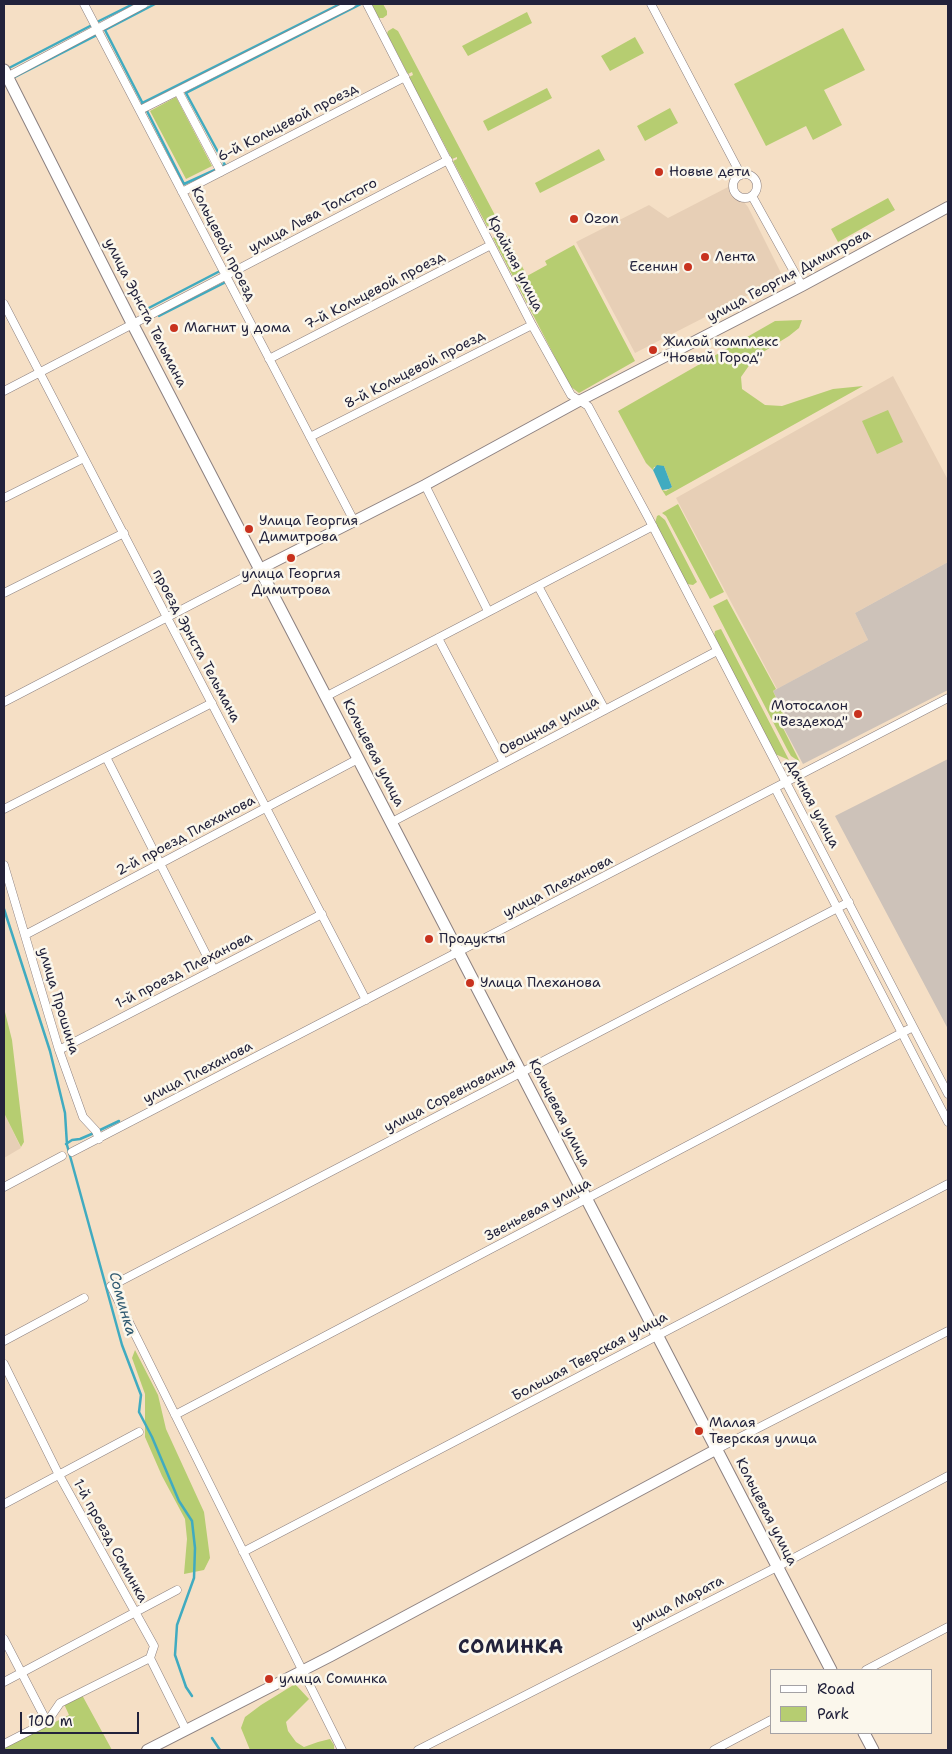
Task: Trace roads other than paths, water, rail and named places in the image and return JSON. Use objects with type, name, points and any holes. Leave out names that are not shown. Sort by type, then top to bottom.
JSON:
[{"type":"main road","name":"улица Эрнста Тельмана","points":[[5,75],[260,569]]},
{"type":"main road","name":"Кольцевая улица","points":[[260,569],[830,1669]]},
{"type":"main road","points":[[865,1734],[873,1750]]},
{"type":"street","name":"Кольцевой проезд","points":[[84,4],[354,522]]},
{"type":"street","points":[[5,75],[144,4]]},
{"type":"street","points":[[140,110],[351,4]]},
{"type":"street","name":"Крайняя улица","points":[[368,4],[532,325],[571,395],[588,406],[653,526]]},
{"type":"street","points":[[651,4],[741,175]]},
{"type":"street","name":"6-й Кольцевой проезд","points":[[182,192],[405,77]]},
{"type":"street","points":[[178,91],[221,172]]},
{"type":"street","name":"улица Льва Толстого","points":[[4,390],[448,160]]},
{"type":"street","points":[[748,174],[756,180],[757,187],[752,196],[744,198],[735,192],[734,182],[741,175],[748,174]]},
{"type":"street","points":[[752,196],[802,286]]},
{"type":"street","name":"улица Георгия Димитрова","points":[[4,702],[425,485],[579,401],[802,286],[948,207]]},
{"type":"street","name":"7-й Кольцевой проезд","points":[[269,359],[492,245]]},
{"type":"street","name":"проезд Эрнста Тельмана","points":[[4,304],[366,1000]]},
{"type":"street","name":"8-й Кольцевой проезд","points":[[310,437],[532,325]]},
{"type":"street","points":[[4,498],[84,458]]},
{"type":"street","points":[[425,485],[488,611]]},
{"type":"street","points":[[327,696],[653,526]]},
{"type":"street","name":"Дачная улица","points":[[653,526],[948,1094]]},
{"type":"street","points":[[4,593],[124,533]]},
{"type":"street","points":[[538,586],[605,710]]},
{"type":"street","points":[[438,638],[504,763]]},
{"type":"street","name":"Овощная улица","points":[[392,822],[717,652]]},
{"type":"street","name":"улица Плеханова","points":[[72,1152],[948,698]]},
{"type":"street","points":[[4,810],[212,704]]},
{"type":"street","points":[[106,757],[214,970]]},
{"type":"street","name":"2-й проезд Плеханова","points":[[25,934],[358,759]]},
{"type":"street","name":"Дачная улица","points":[[775,788],[948,1122]]},
{"type":"street","name":"улица Прошина","points":[[4,865],[59,1050],[83,1117],[96,1132],[99,1139]]},
{"type":"street","name":"улица Соревнования","points":[[175,1415],[111,1286],[849,902]]},
{"type":"street","name":"1-й проезд Плеханова","points":[[59,1050],[322,914]]},
{"type":"street","name":"Звеньевая улица","points":[[175,1415],[913,1027]]},
{"type":"street","points":[[4,1188],[62,1156]]},
{"type":"street","name":"Большая Тверская улица","points":[[243,1552],[948,1184]]},
{"type":"street","points":[[4,1341],[84,1298]]},
{"type":"street","points":[[147,1750],[302,1671],[717,1449],[948,1331]]},
{"type":"street","name":"1-й проезд Соминка","points":[[4,1364],[59,1475],[154,1646],[150,1658],[186,1730]]},
{"type":"street","points":[[175,1415],[342,1750]]},
{"type":"street","points":[[4,1504],[139,1432]]},
{"type":"street","name":"улица Марата","points":[[418,1750],[948,1476]]},
{"type":"street","points":[[4,1682],[177,1590]]},
{"type":"street","points":[[868,1669],[948,1627]]},
{"type":"street","points":[[4,1638],[47,1722]]},
{"type":"street","points":[[4,1744],[47,1722],[60,1703],[150,1658]]},
{"type":"street","points":[[714,1750],[770,1721]]},
{"type":"water","points":[[657,465],[664,466],[672,487],[669,489],[662,490],[653,470]]},
{"type":"waterway","points":[[99,21],[133,4]]},
{"type":"waterway","points":[[143,104],[105,30],[155,4]]},
{"type":"waterway","points":[[142,103],[340,4]]},
{"type":"waterway","points":[[220,167],[225,165],[186,93],[361,4]]},
{"type":"waterway","points":[[9,68],[92,25]]},
{"type":"waterway","points":[[13,78],[97,36]]},
{"type":"waterway","points":[[146,109],[184,184],[217,169]]},
{"type":"waterway","points":[[141,312],[220,271],[219,269]]},
{"type":"waterway","points":[[159,316],[224,283]]},
{"type":"waterway","name":"Соминка","points":[[4,909],[50,1051],[65,1113],[67,1145],[122,1345],[141,1395],[139,1412],[152,1437],[179,1501],[192,1521],[195,1548],[194,1578],[177,1625],[175,1655],[186,1687],[192,1696]]},
{"type":"waterway","points":[[98,1131],[119,1121]]},
{"type":"waterway","points":[[66,1144],[72,1140],[94,1133]]},
{"type":"waterway","name":"Соминка","points":[[212,1738],[220,1750]]},
{"type":"place","name":"Новые дети","points":[[659,172]]},
{"type":"place","name":"Ozon","points":[[574,219]]},
{"type":"place","name":"Лента","points":[[705,257]]},
{"type":"place","name":"Есенин","points":[[688,267]]},
{"type":"place","name":"Магнит у дома","points":[[174,328]]},
{"type":"place","name":"Жилой комплекс \"Новый Город\"","points":[[653,350]]},
{"type":"place","name":"Улица Георгия Димитрова","points":[[249,529]]},
{"type":"place","name":"улица Георгия Димитрова","points":[[291,558]]},
{"type":"place","name":"Мотосалон \"Вездеход\"","points":[[858,714]]},
{"type":"place","name":"Продукты","points":[[429,939]]},
{"type":"place","name":"Улица Плеханова","points":[[470,983]]},
{"type":"place","name":"Малая Тверская улица","points":[[699,1431]]},
{"type":"place","name":"улица Соминка","points":[[269,1679]]},
{"type":"district","name":"СОМИНКА","points":[[511,1648]]}]
